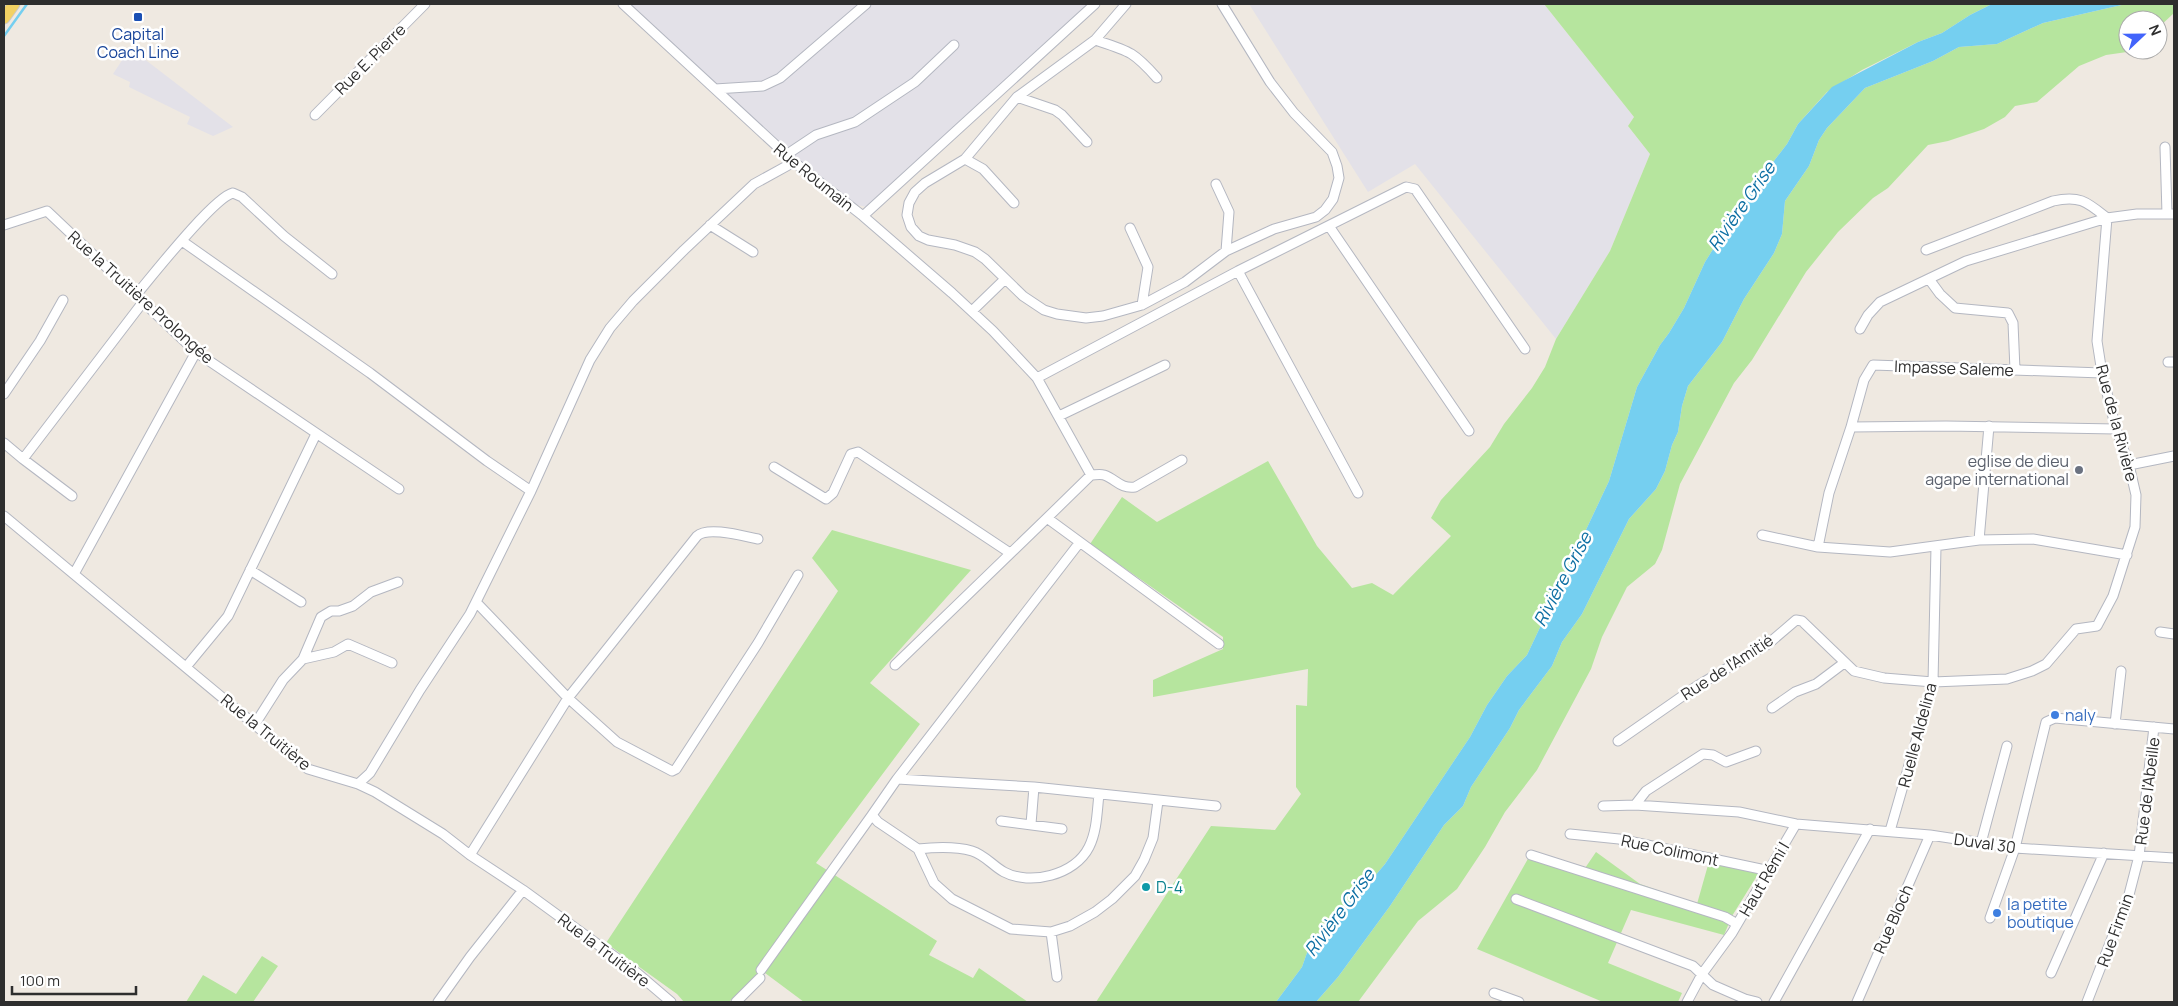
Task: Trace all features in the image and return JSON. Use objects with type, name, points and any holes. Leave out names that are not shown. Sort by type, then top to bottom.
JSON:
[{"type":"street","name":"Rue E. Pierre","points":[[315,115],[425,4]]},
{"type":"street","name":"Rue Roumain","points":[[623,4],[786,155],[863,216],[1095,4]]},
{"type":"street","points":[[715,89],[770,84],[780,78],[866,4]]},
{"type":"street","points":[[1126,4],[1095,40],[1017,97],[965,159],[925,183],[915,192],[909,203],[907,215],[911,227],[919,236],[975,252],[984,258],[1004,280],[1023,296],[1044,310],[1073,317],[1103,316],[1142,305],[1185,282],[1226,251],[1274,230],[1316,217],[1325,210],[1333,199],[1338,178],[1337,166],[1332,152],[1294,113],[1270,82],[1222,4]]},
{"type":"street","points":[[1095,40],[1128,50],[1136,55],[1157,78]]},
{"type":"street","points":[[786,155],[816,135],[855,122],[915,82],[954,45]]},
{"type":"street","points":[[1017,97],[1055,110],[1087,142]]},
{"type":"street","points":[[1860,329],[1868,315],[1880,302],[1966,261],[2107,218],[2137,214],[2171,214],[2165,147]]},
{"type":"street","points":[[965,159],[983,169],[1014,203]]},
{"type":"street","points":[[358,784],[370,773],[476,602],[531,491],[590,360],[610,328],[633,301],[754,184],[794,162]]},
{"type":"street","points":[[1216,184],[1229,212],[1226,251]]},
{"type":"street","points":[[1037,378],[1238,271],[1406,188],[1415,190],[1525,350]]},
{"type":"street","points":[[24,459],[182,241],[224,197],[233,193],[238,194],[284,236],[332,274]]},
{"type":"street","points":[[1926,250],[2065,198],[2083,200],[2107,218]]},
{"type":"street","name":"Rue la Truitière Prolongée","points":[[4,225],[47,211],[196,352],[399,489]]},
{"type":"street","points":[[863,216],[972,311],[1037,378],[1091,475]]},
{"type":"street","name":"Rue de la Rivière","points":[[2100,623],[2136,527],[2136,495],[2129,464],[2116,429],[2102,373],[2097,341],[2107,218]]},
{"type":"street","points":[[710,225],[753,252]]},
{"type":"street","points":[[1329,226],[1469,431]]},
{"type":"street","points":[[1130,228],[1148,267],[1142,305]]},
{"type":"street","points":[[182,241],[370,373],[487,461],[531,491]]},
{"type":"street","points":[[1238,271],[1358,493]]},
{"type":"street","points":[[1929,279],[1940,294],[1955,308],[2008,313],[2014,323],[2015,370]]},
{"type":"street","points":[[972,311],[1004,280]]},
{"type":"street","points":[[4,394],[40,341],[63,300]]},
{"type":"street","points":[[74,574],[196,352]]},
{"type":"street","points":[[1059,416],[1165,365]]},
{"type":"street","name":"Impasse Saleme","points":[[1851,427],[1864,380],[1873,365],[2102,373]]},
{"type":"street","points":[[1979,540],[1989,426]]},
{"type":"street","points":[[1818,547],[1829,493],[1851,427],[1989,426],[2116,429]]},
{"type":"street","points":[[186,667],[228,616],[316,434]]},
{"type":"street","points":[[4,442],[72,496]]},
{"type":"street","points":[[774,467],[826,499],[833,493],[851,454],[858,452],[1010,553]]},
{"type":"street","points":[[2129,464],[2174,456]]},
{"type":"street","points":[[895,665],[1091,475],[1105,476],[1118,485],[1135,488],[1182,460]]},
{"type":"street","name":"Rue la Truitière","points":[[4,516],[308,768],[358,784],[444,834],[470,855],[523,890],[637,973],[671,1002]]},
{"type":"street","points":[[1047,518],[1219,644]]},
{"type":"street","points":[[470,855],[568,698],[701,532],[710,531],[758,539]]},
{"type":"street","points":[[1762,535],[1818,547],[1890,552],[1979,540],[2033,539],[2127,555]]},
{"type":"street","points":[[736,1002],[760,974],[896,779],[1080,542]]},
{"type":"street","name":"Ruelle Aldelina","points":[[1890,831],[1932,682],[1936,547]]},
{"type":"street","points":[[250,570],[301,602]]},
{"type":"street","points":[[476,602],[568,698],[617,742],[669,770],[676,769],[758,643],[798,575]]},
{"type":"street","points":[[254,724],[283,680],[303,660],[322,618],[330,610],[339,611],[353,606],[372,592],[398,582]]},
{"type":"street","name":"Rue de l'Amitié","points":[[1618,742],[1696,686],[1768,644],[1796,620],[1802,621],[1844,663],[1858,673],[1932,682],[2007,679],[2032,671],[2046,664],[2076,628],[2094,628],[2100,623]]},
{"type":"street","points":[[2160,632],[2174,634]]},
{"type":"street","points":[[303,660],[334,652],[348,644],[392,663]]},
{"type":"street","points":[[1772,708],[1795,692],[1816,684],[1844,663]]},
{"type":"street","points":[[2115,724],[2120,671]]},
{"type":"street","points":[[1990,918],[2015,848],[2046,722],[2055,718],[2174,729]]},
{"type":"street","name":"Rue de l'Abeille","points":[[2139,856],[2154,727]]},
{"type":"street","points":[[1980,842],[2007,746]]},
{"type":"street","points":[[1635,805],[1646,791],[1703,754],[1713,755],[1726,762],[1756,751]]},
{"type":"street","points":[[896,779],[1034,788],[1216,806]]},
{"type":"street","points":[[1031,824],[1034,788]]},
{"type":"street","points":[[918,849],[940,847],[972,851],[1004,873],[1028,879],[1044,878],[1075,863],[1088,849],[1095,832],[1099,794]]},
{"type":"street","points":[[872,815],[878,822],[918,849],[934,883],[952,900],[1011,929],[1051,932],[1070,926],[1095,912],[1112,899],[1135,876],[1153,838],[1158,801]]},
{"type":"street","name":"Duval 30","points":[[1603,806],[1635,805],[1739,812],[1796,824],[1930,835],[2015,848],[2174,858]]},
{"type":"street","points":[[1001,821],[1062,828]]},
{"type":"street","name":"Haut Rémi I","points":[[1687,1002],[1702,974],[1732,933],[1770,871],[1796,824]]},
{"type":"street","points":[[1774,1002],[1870,829]]},
{"type":"street","name":"Rue Colimont","points":[[1570,834],[1619,839],[1770,871]]},
{"type":"street","name":"Rue Bloch","points":[[1857,1002],[1930,835]]},
{"type":"street","points":[[2051,974],[2104,853]]},
{"type":"street","points":[[1532,855],[1718,915],[1737,924]]},
{"type":"street","name":"Rue Firmin","points":[[2087,1002],[2114,933],[2124,914],[2139,856]]},
{"type":"street","points":[[438,1002],[470,956],[523,890]]},
{"type":"street","points":[[1516,899],[1693,966],[1713,986],[1757,1002]]},
{"type":"street","points":[[1051,932],[1057,977]]},
{"type":"street","points":[[1494,993],[1518,1002]]},
{"type":"shaded area","points":[[628,4],[1093,4],[867,207],[853,204],[790,154]]},
{"type":"shaded area","points":[[1249,4],[1544,4],[1634,117],[1628,126],[1650,154],[1610,251],[1556,339],[1415,164],[1368,192]]},
{"type":"shaded area","points":[[130,48],[233,127],[213,136],[187,124],[190,117],[129,87],[130,82],[113,74]]},
{"type":"green space","points":[[1544,4],[1992,4],[1970,15],[1942,33],[1918,42],[1862,70],[1827,92],[1798,124],[1787,144],[1744,200],[1705,262],[1684,308],[1660,345],[1637,387],[1609,481],[1527,655],[1507,676],[1487,705],[1470,737],[1385,864],[1357,897],[1340,909],[1326,926],[1308,950],[1302,967],[1276,1002],[1096,1002],[1211,826],[1275,830],[1301,794],[1296,787],[1296,705],[1307,706],[1308,669],[1153,697],[1153,680],[1223,649],[1223,637],[1090,544],[1122,497],[1157,522],[1268,461],[1317,546],[1352,588],[1372,583],[1393,595],[1451,536],[1431,518],[1441,500],[1490,447],[1545,367],[1556,339],[1610,251],[1650,154],[1628,126],[1634,117]]},
{"type":"green space","points":[[2126,4],[2174,4],[2174,13],[2168,19],[2168,10],[2118,10],[2118,53],[2106,55],[2079,66],[2037,102],[2015,106],[2005,117],[1984,129],[1948,141],[1928,145],[1888,188],[1873,198],[1838,232],[1806,272],[1752,360],[1734,383],[1680,484],[1662,550],[1655,564],[1627,587],[1602,637],[1591,669],[1537,770],[1505,812],[1485,847],[1457,889],[1418,921],[1358,1002],[1316,1002],[1338,977],[1390,906],[1444,825],[1463,806],[1471,787],[1510,728],[1519,710],[1552,666],[1562,642],[1582,614],[1629,519],[1656,489],[1665,471],[1672,445],[1678,432],[1682,406],[1688,386],[1722,342],[1744,299],[1774,253],[1782,234],[1785,201],[1809,166],[1819,140],[1827,128],[1865,88],[1933,61],[1959,47],[1997,44],[2043,23]]},
{"type":"green space","points":[[832,530],[971,570],[870,683],[920,724],[816,863],[937,941],[929,955],[973,978],[979,968],[1028,1002],[804,1002],[761,970],[729,1002],[684,1002],[677,994],[606,943],[838,591],[812,558]]},
{"type":"green space","points":[[1596,852],[1640,884],[1697,904],[1710,858],[1760,871],[1732,916],[1724,935],[1631,910],[1608,963],[1682,993],[1678,1002],[1603,1002],[1477,949],[1529,857],[1581,874]]},
{"type":"green space","points":[[262,956],[278,966],[253,1002],[186,1002],[203,975],[236,994]]},
{"type":"water","name":"Rivière Grise","points":[[1992,4],[2126,4],[2043,23],[1997,44],[1959,47],[1933,61],[1865,88],[1827,128],[1819,140],[1809,166],[1785,201],[1782,234],[1774,253],[1744,299],[1722,342],[1688,386],[1682,406],[1678,432],[1672,445],[1665,471],[1656,489],[1629,519],[1582,614],[1562,642],[1552,666],[1519,710],[1510,728],[1471,787],[1463,806],[1444,825],[1390,906],[1338,977],[1316,1002],[1276,1002],[1302,967],[1308,950],[1326,926],[1340,909],[1357,897],[1385,864],[1470,737],[1487,705],[1507,676],[1527,655],[1609,481],[1637,387],[1660,345],[1684,308],[1705,262],[1744,200],[1787,144],[1798,124],[1832,87],[1918,42],[1942,33],[1970,15]]},
{"type":"waterway","points":[[4,36],[27,4]]},
{"type":"place","name":"Capital Coach Line","points":[[138,17]]},
{"type":"place","name":"eglise de dieu agape international","points":[[2079,470]]},
{"type":"place","name":"naly","points":[[2055,715]]},
{"type":"place","name":"D-4","points":[[1146,887]]},
{"type":"place","name":"la petite boutique","points":[[1997,913]]}]
